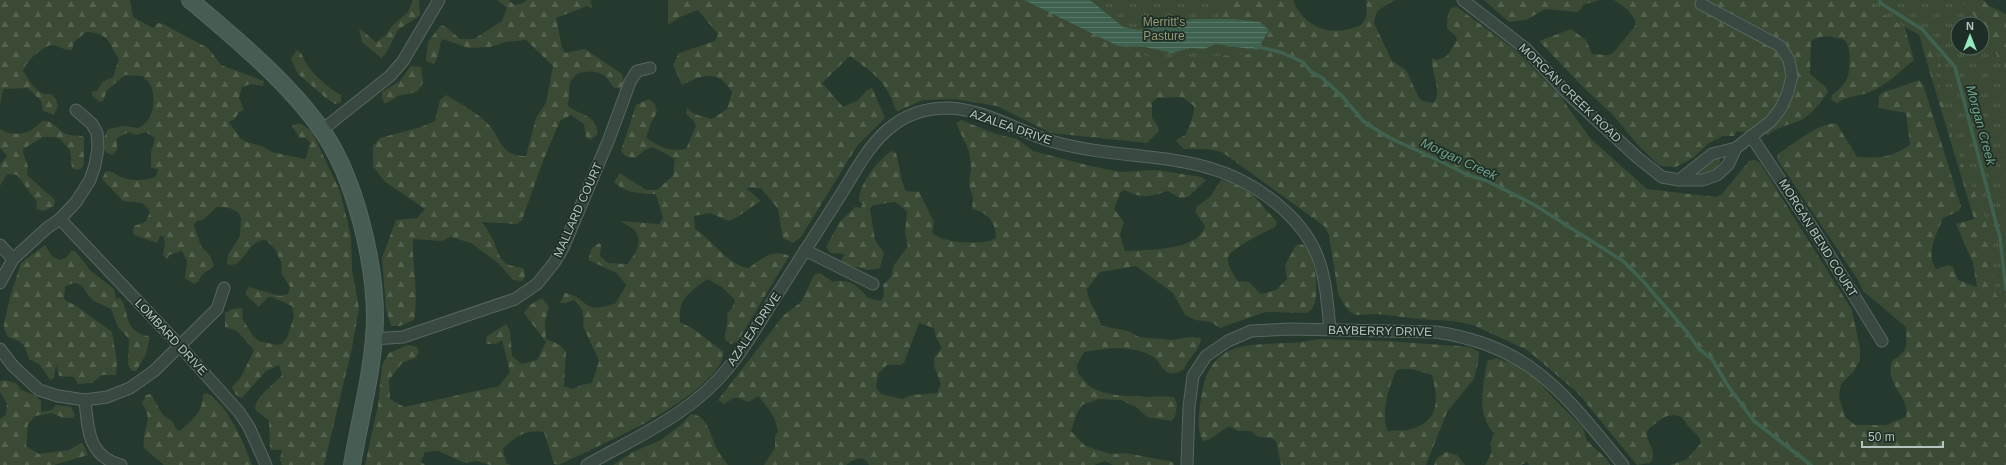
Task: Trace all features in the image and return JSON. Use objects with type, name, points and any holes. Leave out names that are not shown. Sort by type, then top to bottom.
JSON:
[{"type":"main road","points":[[190,0],[234,38],[286,88],[322,130],[342,168],[356,206],[364,234],[371,269],[375,318],[369,375],[352,465]]},
{"type":"street","points":[[322,130],[390,76],[403,61],[439,0]]},
{"type":"street","name":"MORGAN CREEK ROAD","points":[[1463,0],[1526,49],[1567,93],[1638,158],[1662,177],[1679,180],[1703,180],[1717,175],[1728,165],[1736,148]]},
{"type":"street","name":"MORGAN CREEK ROAD","points":[[1679,180],[1712,154],[1736,148],[1771,121],[1781,108],[1791,84],[1791,68],[1789,60],[1780,46],[1701,4]]},
{"type":"street","name":"MALLARD COURT","points":[[374,338],[403,337],[466,317],[515,299],[537,284],[554,264],[563,248],[609,139],[630,82],[637,71],[650,68]]},
{"type":"street","name":"AZALEA DRIVE","points":[[587,465],[684,409],[718,379],[747,342],[805,250],[881,135],[892,125],[906,117],[931,109],[962,110],[982,115],[1032,135],[1072,146],[1195,163],[1229,174],[1249,184],[1285,211],[1306,234],[1319,258],[1326,292],[1330,330]]},
{"type":"street","points":[[0,283],[12,259],[34,242],[47,228],[60,219],[76,202],[90,180],[95,165],[98,148],[97,133],[92,124],[76,110]]},
{"type":"street","name":"MORGAN BEND COURT","points":[[1751,136],[1809,223],[1882,340]]},
{"type":"street","name":"LOMBARD DRIVE","points":[[60,219],[179,345],[242,417],[249,427],[266,465]]},
{"type":"street","points":[[0,245],[12,259]]},
{"type":"street","points":[[805,250],[873,284]]},
{"type":"street","points":[[0,349],[12,366],[39,390],[58,396],[85,400],[107,397],[130,388],[154,370],[179,345],[195,332],[217,309],[224,288]]},
{"type":"street","name":"BAYBERRY DRIVE","points":[[1187,465],[1189,407],[1193,376],[1206,356],[1228,341],[1252,331],[1330,330],[1436,332],[1460,335],[1508,352],[1534,369],[1562,392],[1622,465]]},
{"type":"street","points":[[85,400],[88,430],[96,450],[110,462],[121,465]]},
{"type":"green space","points":[[0,0],[130,0],[133,17],[153,28],[158,23],[163,24],[208,48],[221,65],[264,81],[263,86],[251,84],[242,87],[239,98],[244,110],[239,112],[235,119],[229,122],[240,138],[246,142],[262,146],[272,152],[304,159],[306,158],[310,143],[306,138],[300,138],[292,126],[297,123],[303,125],[312,132],[340,191],[351,236],[352,270],[359,308],[352,348],[324,465],[282,465],[280,460],[282,450],[271,450],[270,448],[269,421],[255,409],[256,404],[262,395],[282,375],[279,365],[266,371],[242,398],[236,395],[232,387],[241,377],[254,350],[237,331],[225,327],[225,313],[232,309],[242,308],[243,320],[254,337],[259,341],[277,345],[282,344],[287,338],[294,316],[292,306],[272,297],[268,297],[259,307],[246,295],[246,291],[249,287],[280,296],[288,294],[290,287],[282,274],[281,262],[275,249],[266,240],[259,241],[254,244],[238,263],[233,265],[227,264],[228,255],[240,236],[241,218],[234,210],[217,207],[203,220],[197,221],[194,225],[201,246],[210,256],[214,265],[194,284],[185,278],[187,261],[182,251],[169,255],[167,260],[163,255],[165,242],[163,236],[160,236],[157,243],[134,235],[134,226],[145,222],[150,213],[148,209],[139,202],[123,201],[102,179],[106,171],[131,180],[144,180],[156,176],[158,169],[152,168],[151,166],[151,152],[155,138],[146,132],[136,135],[129,132],[117,138],[117,150],[112,155],[105,152],[104,138],[108,129],[123,126],[138,128],[147,121],[153,104],[153,92],[151,86],[143,76],[125,75],[107,90],[103,101],[99,102],[92,95],[92,91],[97,91],[102,82],[113,77],[119,59],[104,37],[100,34],[86,32],[74,42],[72,50],[66,50],[50,45],[30,59],[23,71],[31,84],[38,91],[41,93],[51,94],[56,99],[58,106],[54,115],[43,111],[41,101],[28,88],[3,89],[0,106]]},
{"type":"green space","points":[[413,0],[419,0],[420,15],[398,30],[385,55],[381,58],[362,42],[359,28],[376,42],[386,35],[393,25],[408,12]]},
{"type":"green space","points":[[497,0],[508,0],[515,5],[523,3],[527,0],[590,0],[593,9],[587,6],[556,18],[562,47],[565,53],[585,49],[622,74],[624,83],[621,89],[613,87],[606,77],[598,72],[578,73],[570,82],[568,106],[592,119],[597,128],[598,134],[590,140],[586,137],[584,124],[571,115],[560,121],[543,161],[522,220],[517,224],[482,222],[492,238],[502,260],[509,265],[524,269],[525,276],[522,281],[513,280],[498,263],[471,243],[451,237],[441,241],[413,239],[416,289],[414,320],[400,326],[391,326],[386,309],[382,258],[396,220],[417,218],[425,209],[384,181],[373,166],[373,146],[380,138],[421,127],[435,121],[440,100],[446,95],[471,110],[485,121],[495,133],[501,144],[510,153],[526,156],[536,118],[546,103],[553,66],[526,40],[506,42],[490,47],[469,48],[442,39],[434,64],[426,61],[428,42],[441,25],[446,27],[460,39],[474,39],[502,21],[507,8]]},
{"type":"green space","points":[[666,0],[1293,0],[1298,10],[1312,24],[1321,28],[1340,31],[1361,25],[1366,16],[1366,0],[1395,0],[1377,11],[1374,23],[1392,61],[1406,70],[1419,98],[1423,101],[1434,103],[1437,86],[1432,58],[1437,60],[1447,56],[1457,40],[1455,35],[1447,29],[1450,10],[1451,8],[1457,7],[1518,52],[1559,95],[1591,139],[1647,189],[1715,197],[1721,195],[1749,161],[1755,160],[1760,163],[1852,310],[1860,349],[1860,360],[1854,371],[1841,384],[1839,396],[1845,417],[1855,425],[1886,425],[1906,417],[1905,402],[1891,376],[1891,368],[1893,360],[1905,350],[1906,327],[1863,291],[1858,280],[1777,159],[1778,154],[1815,130],[1831,124],[1837,124],[1857,157],[1891,155],[1903,149],[1910,145],[1906,113],[1878,108],[1879,96],[1882,93],[1919,80],[1923,84],[1961,206],[1959,211],[1943,218],[1933,244],[1933,263],[1936,269],[1949,265],[1953,267],[1958,280],[1977,287],[1973,263],[1956,224],[1974,219],[1922,46],[1911,0],[1983,0],[1988,5],[2006,14],[2006,465],[1670,465],[1686,460],[1701,443],[1698,436],[1683,419],[1673,415],[1663,418],[1647,431],[1653,455],[1652,459],[1650,463],[1637,465],[1577,392],[1527,350],[1473,325],[1453,321],[1378,314],[1356,315],[1350,312],[1338,293],[1329,235],[1324,226],[1222,152],[1206,149],[1184,149],[1176,141],[1186,135],[1194,106],[1182,97],[1157,98],[1152,102],[1152,118],[1158,126],[1159,131],[1147,143],[1051,133],[997,106],[954,99],[923,100],[898,111],[896,110],[888,91],[878,78],[850,56],[822,83],[843,107],[857,101],[867,90],[872,88],[885,118],[857,146],[801,237],[793,243],[783,238],[778,209],[761,188],[746,188],[761,201],[729,221],[710,213],[694,216],[695,229],[708,239],[727,258],[741,266],[749,268],[763,258],[773,254],[778,253],[789,256],[738,341],[731,344],[725,340],[725,333],[727,314],[732,308],[735,300],[722,287],[707,279],[683,301],[680,322],[692,328],[724,352],[719,366],[688,396],[668,410],[645,423],[559,465],[554,464],[544,432],[532,432],[522,434],[503,449],[506,463],[510,465],[490,465],[476,461],[465,463],[438,451],[425,452],[421,462],[425,465],[365,465],[378,405],[382,365],[389,353],[408,345],[417,347],[419,352],[415,358],[402,363],[389,380],[390,399],[404,407],[499,386],[510,372],[502,340],[496,344],[486,344],[486,337],[506,324],[510,331],[512,356],[522,364],[537,360],[546,342],[524,313],[530,305],[542,298],[549,307],[545,321],[546,339],[560,345],[566,352],[564,386],[573,389],[581,385],[592,383],[599,361],[583,326],[584,323],[581,308],[574,300],[566,303],[560,303],[565,293],[573,295],[587,305],[596,308],[605,307],[616,303],[626,285],[617,273],[588,260],[592,248],[599,243],[601,245],[600,256],[608,263],[627,264],[635,254],[639,241],[636,232],[621,221],[659,224],[663,218],[656,194],[628,191],[618,186],[614,182],[620,173],[646,190],[657,190],[673,176],[675,159],[653,147],[645,150],[635,158],[625,156],[621,151],[636,105],[649,99],[655,104],[657,112],[651,123],[646,138],[665,148],[680,150],[686,149],[696,126],[693,120],[686,114],[687,108],[694,114],[712,119],[727,109],[732,92],[721,80],[710,76],[682,85],[673,65],[679,53],[715,41],[718,34],[698,10],[680,17],[668,25],[668,1]]},
{"type":"green space","name":"Merritt's Pasture","points":[[1031,0],[1218,0],[1218,40],[1262,47],[1280,52],[1155,60]]},
{"type":"green space","points":[[1484,0],[1599,0],[1583,5],[1577,12],[1545,9],[1526,20],[1509,22]]},
{"type":"green space","points":[[1614,0],[1897,0],[1914,60],[1876,89],[1866,94],[1837,103],[1831,100],[1832,95],[1842,87],[1848,76],[1850,59],[1848,45],[1845,40],[1841,39],[1827,36],[1816,38],[1811,41],[1810,74],[1826,87],[1828,92],[1808,116],[1779,128],[1768,135],[1737,131],[1734,136],[1723,136],[1709,143],[1693,158],[1676,167],[1660,166],[1638,145],[1613,115],[1585,89],[1539,41],[1571,29],[1586,40],[1592,54],[1608,55],[1613,53],[1635,26],[1635,20],[1628,10]]},
{"type":"green space","points":[[1872,0],[1961,0],[1974,16],[1950,16],[1950,56],[1990,56],[1990,36],[2006,82],[2006,302],[1996,295],[1986,219],[1954,144],[1935,69],[1941,66],[1932,42],[1875,10]]},
{"type":"green space","points":[[297,50],[302,54],[309,67],[317,76],[341,95],[341,102],[335,104],[298,74],[291,59]]},
{"type":"green space","points":[[411,66],[421,67],[423,83],[417,92],[398,96],[385,104],[382,98],[382,92],[400,81]]},
{"type":"green space","points":[[961,120],[996,134],[1017,139],[1033,151],[1091,166],[1120,172],[1156,170],[1201,177],[1206,180],[1188,197],[1180,198],[1168,191],[1156,195],[1146,196],[1136,195],[1124,190],[1120,193],[1114,209],[1124,222],[1120,235],[1125,251],[1170,248],[1193,240],[1201,234],[1205,226],[1196,213],[1196,207],[1210,197],[1221,180],[1238,185],[1253,195],[1277,222],[1275,227],[1249,241],[1230,254],[1228,261],[1231,270],[1238,281],[1249,282],[1261,294],[1276,290],[1287,279],[1285,265],[1296,245],[1302,244],[1306,249],[1314,267],[1316,278],[1316,300],[1312,308],[1307,313],[1265,312],[1220,328],[1211,322],[1195,320],[1185,315],[1173,293],[1136,266],[1100,272],[1087,289],[1089,299],[1102,326],[1128,331],[1139,337],[1171,340],[1191,337],[1201,338],[1196,350],[1184,369],[1176,373],[1167,372],[1155,358],[1147,354],[1120,348],[1084,352],[1077,365],[1078,374],[1091,387],[1099,391],[1119,395],[1143,397],[1174,397],[1177,405],[1175,417],[1171,421],[1147,417],[1136,407],[1121,400],[1099,399],[1082,405],[1077,413],[1071,431],[1085,446],[1111,454],[1126,453],[1173,462],[1174,465],[1113,465],[1105,461],[1094,465],[869,465],[864,460],[855,459],[846,465],[764,465],[775,448],[775,436],[778,432],[774,418],[768,408],[758,396],[749,402],[739,398],[733,398],[724,404],[718,400],[784,315],[801,302],[814,275],[820,273],[833,282],[849,282],[861,290],[868,298],[881,301],[884,295],[883,285],[891,277],[894,265],[908,246],[905,233],[907,211],[895,202],[873,205],[870,209],[875,240],[884,253],[880,268],[868,270],[840,263],[845,254],[831,253],[826,247],[839,223],[855,207],[860,208],[863,204],[859,201],[865,180],[880,161],[891,151],[896,153],[902,182],[906,191],[919,192],[934,222],[932,233],[953,241],[973,243],[996,238],[996,232],[990,219],[977,210],[972,209],[973,199],[969,184],[971,168],[969,151],[956,123]],"holes":[[[919,323],[934,328],[936,337],[942,348],[934,358],[934,366],[941,384],[937,393],[912,395],[902,399],[881,394],[876,387],[878,374],[887,365],[900,365],[904,363]]]},
{"type":"green space","points":[[42,121],[49,121],[66,134],[84,137],[84,162],[82,168],[78,170],[72,168],[70,150],[60,139],[54,137],[43,137],[23,149],[28,166],[27,175],[55,200],[54,206],[44,211],[36,209],[37,202],[17,175],[7,174],[0,186],[0,165],[7,156],[0,148],[0,129],[17,134],[28,132]]},
{"type":"green space","points":[[1709,159],[1721,160],[1710,172],[1699,175],[1695,174]]},
{"type":"green space","points":[[45,245],[52,256],[60,260],[66,258],[71,251],[75,251],[91,271],[114,289],[116,299],[120,298],[125,307],[130,325],[139,333],[150,337],[146,354],[136,371],[132,371],[128,365],[129,339],[118,327],[111,309],[94,301],[90,298],[82,286],[76,283],[65,287],[64,298],[66,301],[75,305],[112,332],[117,361],[116,375],[102,375],[92,383],[78,384],[74,377],[59,376],[56,364],[54,378],[50,380],[40,365],[29,359],[23,344],[8,337],[4,329],[4,324],[10,297],[21,263]]},
{"type":"green space","points":[[1318,339],[1387,341],[1470,347],[1479,352],[1474,379],[1447,412],[1426,465],[1281,465],[1276,441],[1271,438],[1258,437],[1251,431],[1238,431],[1229,426],[1210,439],[1203,441],[1199,431],[1201,399],[1207,376],[1216,360],[1229,351],[1244,346]],"holes":[[[1412,369],[1432,375],[1436,394],[1434,410],[1431,417],[1418,427],[1407,430],[1388,431],[1385,418],[1385,409],[1391,383],[1397,370]]]},
{"type":"green space","points":[[1496,358],[1532,371],[1542,386],[1583,428],[1587,441],[1606,458],[1610,465],[1529,465],[1527,462],[1521,465],[1485,465],[1491,452],[1490,444],[1494,433],[1484,417],[1482,399],[1483,389],[1487,361]]},
{"type":"green space","points":[[5,380],[16,383],[21,390],[34,395],[41,401],[41,412],[52,410],[56,405],[71,407],[75,415],[73,418],[63,418],[52,413],[35,416],[28,424],[26,446],[39,454],[69,450],[81,443],[83,444],[88,455],[54,465],[0,465],[0,419],[6,415],[7,404],[0,392],[0,381]]},
{"type":"green space","points":[[207,393],[222,406],[228,415],[245,446],[252,465],[164,465],[144,448],[144,435],[148,420],[146,409],[142,403],[146,395],[151,394],[162,414],[173,422],[176,429],[180,431],[199,411],[203,401],[203,395]]},
{"type":"green space","points":[[691,414],[702,418],[708,427],[718,451],[728,465],[613,465],[633,452],[661,440],[682,424]]},
{"type":"green space","points":[[1446,452],[1457,455],[1465,465],[1434,465],[1437,458]]},
{"type":"shaded area","points":[[1024,0],[1090,0],[1123,27],[1140,30],[1192,19],[1231,19],[1260,22],[1269,30],[1257,50],[1216,44],[1204,49],[1191,48],[1172,53],[1145,47],[1118,46]]},
{"type":"waterway","name":"Morgan Creek","points":[[1880,0],[1880,3],[1922,29],[1955,67],[2000,238],[2006,289]]},
{"type":"waterway","name":"Morgan Creek","points":[[1255,46],[1280,52],[1303,62],[1311,72],[1321,77],[1341,95],[1364,122],[1390,138],[1468,175],[1487,181],[1533,204],[1623,261],[1643,281],[1687,332],[1699,349],[1712,359],[1728,386],[1754,421],[1811,465]]}]
